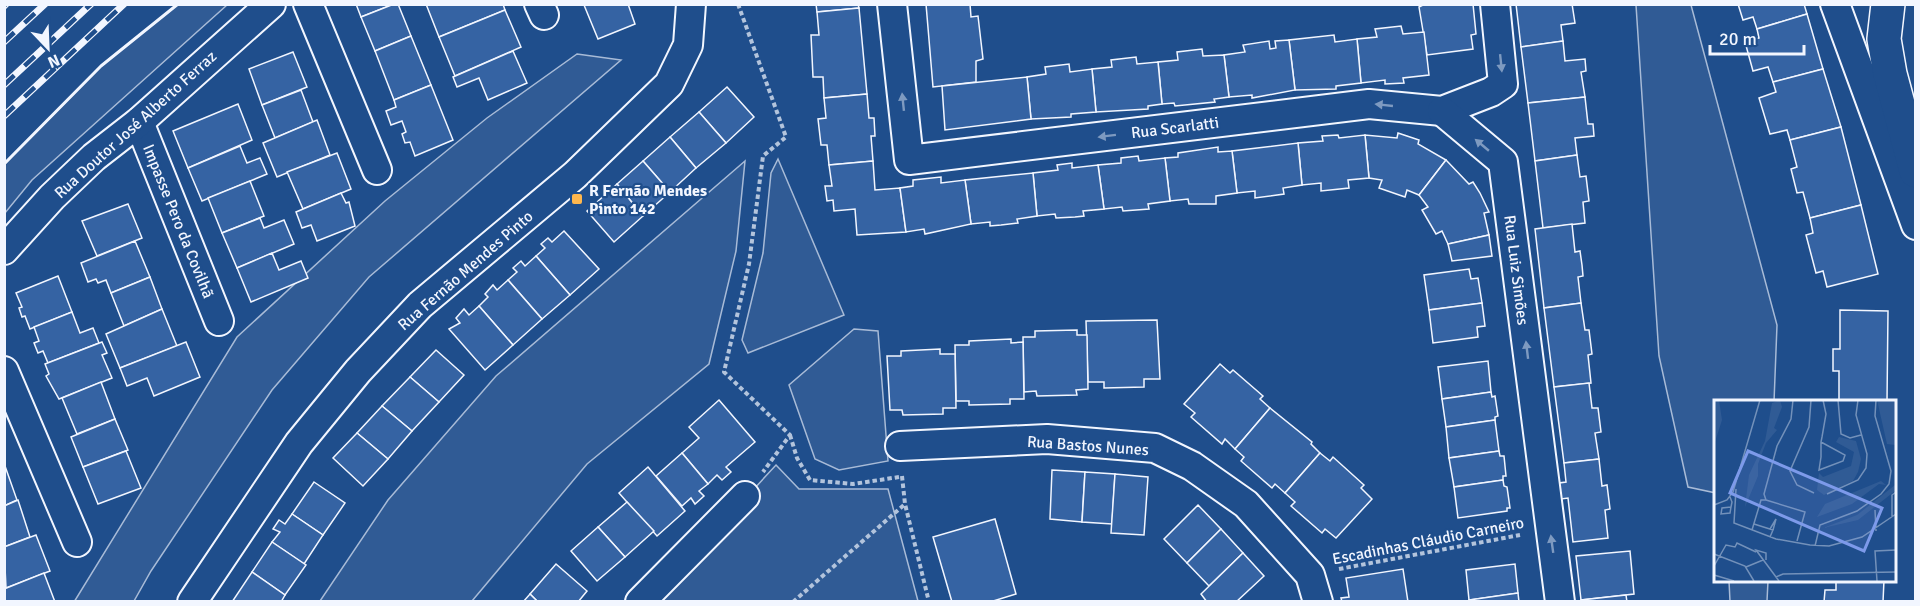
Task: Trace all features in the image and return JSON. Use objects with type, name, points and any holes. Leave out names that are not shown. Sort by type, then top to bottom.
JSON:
[{"type":"main road","points":[[1888,4],[1885,48],[1916,171]]},
{"type":"street","name":"Rua Doutor José Alberto Ferraz","points":[[4,250],[52,196],[94,157],[139,122],[271,4]]},
{"type":"street","points":[[308,4],[377,170]]},
{"type":"street","name":"Rua Fernão Mendes Pinto","points":[[192,602],[299,443],[358,371],[420,305],[575,175],[669,84],[687,45],[691,4]]},
{"type":"street","name":"Rua Scarlatti","points":[[892,4],[909,160],[1369,104],[1442,111]]},
{"type":"street","points":[[1442,111],[1491,92],[1503,84],[1495,4]]},
{"type":"street","points":[[1835,4],[1916,225]]},
{"type":"street","name":"Rua Luiz Simões","points":[[1442,111],[1503,162],[1560,602]]},
{"type":"street","name":"Impasse Pero da Covilhã","points":[[139,122],[219,321]]},
{"type":"street","points":[[4,371],[76,542]]},
{"type":"street","name":"Rua Bastos Nunes","points":[[900,446],[1047,439],[1155,448],[1192,466],[1246,504],[1314,588]]},
{"type":"street","points":[[640,602],[745,496]]},
{"type":"path","points":[[738,4],[786,136],[763,156],[749,264],[724,372],[790,435],[797,458],[810,480],[853,484],[902,477]]},
{"type":"path","points":[[745,496],[790,435]]},
{"type":"path","points":[[793,602],[905,504],[929,602]]},
{"type":"path","name":"Escadinhas Cláudio Carneiro","points":[[1314,588],[1551,530]]},
{"type":"shaded area","points":[[178,4],[227,5],[32,180],[5,213],[5,164],[101,66]]},
{"type":"shaded area","points":[[1636,5],[1691,5],[1777,325],[1774,400],[1714,400],[1714,493],[1688,487],[1659,356]]},
{"type":"shaded area","points":[[577,54],[621,60],[369,277],[272,390],[151,571],[134,601],[74,602],[237,337],[385,201],[487,118]]},
{"type":"shaded area","points":[[778,159],[844,315],[748,353],[742,340],[763,253],[771,173]]},
{"type":"shaded area","points":[[745,161],[736,251],[709,364],[587,464],[472,601],[320,601],[388,500],[496,376]]},
{"type":"shaded area","points":[[854,329],[878,331],[888,461],[839,470],[815,459],[789,385]]},
{"type":"shaded area","points":[[776,465],[799,489],[888,489],[918,601],[650,602]]},
{"type":"shaded area","points":[[1729,582],[1768,582],[1767,601],[1730,601]]},
{"type":"building","points":[[356,4],[394,4],[361,17]]},
{"type":"building","points":[[398,4],[411,36],[375,51],[361,17]]},
{"type":"building","points":[[426,4],[503,4],[505,10],[439,37]]},
{"type":"building","points":[[628,4],[635,24],[598,39],[584,5]]},
{"type":"building","points":[[816,4],[858,4],[859,8],[817,12]]},
{"type":"building","points":[[926,4],[970,4],[971,17],[978,16],[983,59],[976,61],[976,82],[933,87]]},
{"type":"building","points":[[1425,4],[1473,4],[1476,34],[1471,35],[1473,49],[1427,55],[1419,7]]},
{"type":"building","points":[[1516,4],[1572,4],[1575,23],[1561,25],[1563,41],[1521,47]]},
{"type":"building","points":[[1738,4],[1804,4],[1807,14],[1757,29],[1753,17],[1743,20]]},
{"type":"building","points":[[859,8],[867,94],[824,98],[823,77],[813,77],[811,35],[819,35],[817,12]]},
{"type":"building","points":[[505,10],[521,47],[455,76],[439,37]]},
{"type":"building","points":[[1807,14],[1823,69],[1773,82],[1768,67],[1753,71],[1745,42],[1759,38],[1757,29]]},
{"type":"building","points":[[1401,26],[1403,34],[1424,32],[1429,75],[1403,78],[1404,83],[1385,84],[1385,80],[1361,83],[1357,39],[1377,37],[1375,29]]},
{"type":"building","points":[[1334,35],[1335,42],[1357,39],[1361,83],[1336,86],[1336,89],[1295,90],[1289,40]]},
{"type":"building","points":[[411,36],[431,85],[394,100],[375,51]]},
{"type":"building","points":[[1289,40],[1295,90],[1252,98],[1252,95],[1229,97],[1224,55],[1245,52],[1243,45],[1269,41],[1270,49],[1276,48],[1275,41]]},
{"type":"building","points":[[1563,41],[1565,61],[1585,59],[1586,71],[1581,72],[1585,97],[1528,103],[1521,47]]},
{"type":"building","points":[[1202,49],[1203,56],[1224,55],[1229,97],[1214,99],[1215,102],[1175,106],[1174,103],[1162,104],[1158,62],[1178,60],[1177,52]]},
{"type":"building","points":[[513,51],[527,83],[488,100],[479,78],[457,87],[453,77]]},
{"type":"building","points":[[293,52],[307,87],[262,105],[249,69]]},
{"type":"building","points":[[1136,57],[1137,64],[1158,62],[1162,104],[1148,106],[1148,109],[1096,112],[1092,69],[1112,67],[1111,60]]},
{"type":"building","points":[[1069,64],[1070,72],[1092,69],[1096,112],[1071,114],[1071,117],[1031,119],[1027,77],[1046,74],[1045,67]]},
{"type":"building","points":[[1823,69],[1841,127],[1790,140],[1787,130],[1770,134],[1759,98],[1776,92],[1773,82]]},
{"type":"building","points":[[1027,77],[1031,119],[945,130],[942,86]]},
{"type":"building","points":[[431,85],[453,140],[415,156],[410,142],[405,143],[402,134],[406,132],[402,121],[391,125],[386,111],[396,107],[394,100]]},
{"type":"building","points":[[727,87],[754,117],[726,143],[699,112]]},
{"type":"building","points":[[301,90],[313,122],[275,138],[262,105]]},
{"type":"building","points":[[867,94],[869,118],[874,118],[875,136],[871,136],[873,161],[829,165],[827,145],[821,145],[818,119],[826,118],[824,98]]},
{"type":"building","points":[[1585,97],[1588,124],[1593,124],[1594,136],[1575,138],[1577,155],[1535,161],[1528,103]]},
{"type":"building","points":[[238,104],[252,140],[188,168],[173,131]]},
{"type":"building","points":[[699,112],[726,143],[696,168],[670,137]]},
{"type":"building","points":[[317,120],[330,155],[277,177],[263,143]]},
{"type":"building","points":[[1841,127],[1861,205],[1810,218],[1803,192],[1797,193],[1791,169],[1797,167],[1790,140]]},
{"type":"building","points":[[1398,133],[1419,140],[1418,144],[1446,160],[1419,195],[1407,190],[1405,197],[1379,188],[1382,180],[1369,178],[1365,135],[1397,138]]},
{"type":"building","points":[[1338,135],[1339,138],[1365,135],[1369,178],[1348,180],[1349,188],[1321,191],[1321,183],[1302,185],[1298,143],[1323,141],[1322,136]]},
{"type":"building","points":[[670,137],[696,168],[670,192],[643,161]]},
{"type":"building","points":[[1298,143],[1302,185],[1283,188],[1284,194],[1255,198],[1255,191],[1237,193],[1232,151]]},
{"type":"building","points":[[240,146],[247,163],[260,158],[267,174],[202,201],[188,168]]},
{"type":"building","points":[[1218,147],[1218,152],[1232,151],[1237,193],[1216,196],[1216,204],[1189,204],[1188,199],[1170,201],[1165,158],[1178,157],[1178,153]]},
{"type":"building","points":[[337,153],[351,189],[303,209],[287,172]]},
{"type":"building","points":[[1577,155],[1580,177],[1586,176],[1589,201],[1583,202],[1585,223],[1543,228],[1535,161]]},
{"type":"building","points":[[1138,156],[1139,161],[1165,158],[1170,201],[1148,204],[1149,209],[1123,211],[1122,207],[1104,209],[1098,165],[1121,163],[1121,158]]},
{"type":"building","points":[[1446,160],[1469,184],[1473,182],[1480,193],[1489,212],[1484,213],[1489,235],[1448,244],[1442,231],[1436,234],[1422,210],[1428,207],[1419,195]]},
{"type":"building","points":[[643,161],[670,192],[643,216],[617,184]]},
{"type":"building","points":[[873,161],[875,190],[900,188],[906,232],[857,235],[855,209],[834,211],[833,200],[827,201],[825,186],[832,186],[829,165]]},
{"type":"building","points":[[1072,163],[1072,168],[1098,165],[1104,209],[1083,211],[1084,216],[1075,217],[1056,218],[1055,214],[1037,216],[1033,173],[1058,170],[1057,165]]},
{"type":"building","points":[[1033,173],[1037,216],[1017,219],[1018,223],[990,226],[990,222],[971,224],[965,180]]},
{"type":"building","points":[[941,177],[941,183],[965,180],[971,224],[925,234],[924,229],[906,232],[900,188],[913,186],[913,180]]},
{"type":"building","points":[[250,181],[264,216],[222,233],[208,198]]},
{"type":"building","points":[[617,184],[643,216],[614,242],[587,211]]},
{"type":"building","points":[[341,193],[346,203],[349,202],[355,226],[317,241],[311,225],[302,228],[296,212]]},
{"type":"building","points":[[128,204],[142,238],[97,256],[82,221]]},
{"type":"building","points":[[1861,205],[1878,274],[1827,287],[1823,271],[1816,273],[1806,235],[1813,233],[1810,218]]},
{"type":"building","points":[[260,218],[264,228],[284,220],[294,244],[237,268],[222,233]]},
{"type":"building","points":[[1572,224],[1575,252],[1580,251],[1582,265],[1583,276],[1578,277],[1581,303],[1544,308],[1535,229]]},
{"type":"building","points":[[564,231],[599,269],[570,295],[536,256],[545,248],[541,244],[548,238],[552,242]]},
{"type":"building","points":[[1489,235],[1492,256],[1452,261],[1448,244]]},
{"type":"building","points":[[135,241],[150,277],[111,293],[106,280],[98,283],[96,279],[88,282],[81,263]]},
{"type":"building","points":[[272,253],[279,270],[301,261],[308,278],[251,302],[237,268]]},
{"type":"building","points":[[536,256],[570,295],[542,319],[508,280],[517,272],[513,268],[521,261],[525,266]]},
{"type":"building","points":[[1469,269],[1471,279],[1478,278],[1482,303],[1429,310],[1424,275]]},
{"type":"building","points":[[58,276],[72,312],[30,329],[25,316],[22,317],[19,308],[22,307],[16,293]]},
{"type":"building","points":[[150,277],[162,309],[124,326],[111,293]]},
{"type":"building","points":[[508,280],[542,319],[513,345],[479,306],[488,297],[485,294],[493,285],[497,290]]},
{"type":"building","points":[[1482,303],[1485,326],[1477,327],[1478,337],[1433,343],[1429,310]]},
{"type":"building","points":[[1581,303],[1585,330],[1589,330],[1592,354],[1588,355],[1591,383],[1554,387],[1544,308]]},
{"type":"building","points":[[479,306],[513,345],[485,370],[449,329],[460,323],[456,318],[464,309],[469,315]]},
{"type":"building","points":[[162,309],[177,346],[120,368],[106,334]]},
{"type":"building","points":[[1840,310],[1888,311],[1887,400],[1839,400],[1839,371],[1833,371],[1833,349],[1840,349]]},
{"type":"building","points":[[72,312],[80,333],[93,328],[99,343],[48,363],[43,351],[38,353],[34,343],[39,341],[34,327]]},
{"type":"building","points":[[1157,320],[1160,379],[1144,379],[1144,387],[1104,388],[1104,382],[1088,382],[1086,321]]},
{"type":"building","points":[[1077,330],[1077,335],[1087,335],[1088,389],[1076,390],[1077,395],[1037,396],[1036,391],[1024,392],[1023,337],[1035,337],[1035,331]]},
{"type":"building","points":[[1011,339],[1011,343],[1023,342],[1024,399],[1010,399],[1010,404],[969,405],[969,401],[956,401],[955,345],[969,345],[969,341]]},
{"type":"building","points":[[102,342],[107,353],[102,355],[112,378],[59,399],[46,376],[49,374],[45,364]]},
{"type":"building","points":[[186,342],[200,377],[154,396],[147,378],[127,386],[120,368]]},
{"type":"building","points":[[940,349],[940,354],[955,354],[956,408],[943,408],[943,414],[903,415],[902,410],[890,410],[887,356],[901,356],[901,351]]},
{"type":"building","points":[[436,350],[464,375],[439,402],[410,377]]},
{"type":"building","points":[[1488,361],[1491,392],[1442,399],[1438,367]]},
{"type":"building","points":[[1220,364],[1230,373],[1233,370],[1263,396],[1260,399],[1270,408],[1235,449],[1225,439],[1222,444],[1191,417],[1195,413],[1184,404]]},
{"type":"building","points":[[410,377],[439,402],[412,431],[382,406]]},
{"type":"building","points":[[101,382],[115,419],[77,434],[62,398]]},
{"type":"building","points":[[1589,383],[1592,408],[1598,408],[1601,432],[1595,433],[1599,459],[1564,463],[1554,387]]},
{"type":"building","points":[[1491,392],[1492,397],[1495,396],[1498,416],[1495,420],[1446,427],[1442,399]]},
{"type":"building","points":[[719,400],[755,442],[726,467],[731,472],[722,480],[717,475],[708,484],[682,453],[699,438],[689,427]]},
{"type":"building","points":[[382,406],[412,431],[388,459],[357,433]]},
{"type":"building","points":[[1270,408],[1312,442],[1311,444],[1320,453],[1285,493],[1275,484],[1272,488],[1241,461],[1244,457],[1235,449]]},
{"type":"building","points":[[115,419],[128,450],[83,467],[71,437]]},
{"type":"building","points":[[1495,420],[1499,451],[1449,458],[1446,427]]},
{"type":"building","points":[[357,433],[388,459],[363,486],[333,458]]},
{"type":"building","points":[[126,451],[141,488],[98,504],[83,467]]},
{"type":"building","points":[[1499,451],[1500,456],[1504,456],[1506,476],[1503,476],[1503,480],[1454,487],[1449,458]]},
{"type":"building","points":[[682,453],[708,484],[699,491],[704,496],[695,504],[691,498],[682,506],[656,476]]},
{"type":"building","points":[[1320,453],[1330,461],[1333,457],[1364,485],[1361,488],[1372,499],[1336,538],[1325,529],[1322,533],[1291,506],[1295,502],[1285,493]]},
{"type":"building","points":[[1599,459],[1602,486],[1607,485],[1610,509],[1605,510],[1608,538],[1573,542],[1568,498],[1561,499],[1559,483],[1566,482],[1564,463]]},
{"type":"building","points":[[4,467],[17,500],[4,506]]},
{"type":"building","points":[[648,467],[685,511],[657,536],[619,493]]},
{"type":"building","points":[[1052,470],[1085,472],[1082,522],[1050,519]]},
{"type":"building","points":[[1085,472],[1115,474],[1112,524],[1082,522]]},
{"type":"building","points":[[1115,474],[1148,477],[1144,535],[1111,533]]},
{"type":"building","points":[[1503,480],[1504,486],[1507,487],[1510,508],[1507,508],[1507,511],[1458,518],[1454,487]]},
{"type":"building","points":[[314,482],[345,503],[323,535],[292,514]]},
{"type":"building","points":[[18,500],[30,537],[4,547],[4,506]]},
{"type":"building","points":[[627,502],[654,531],[625,557],[598,527]]},
{"type":"building","points":[[1198,505],[1221,529],[1187,563],[1164,539]]},
{"type":"building","points":[[292,514],[323,535],[304,564],[272,542],[280,532],[273,529],[279,520],[285,524]]},
{"type":"building","points":[[995,519],[1016,594],[990,602],[952,602],[933,537]]},
{"type":"building","points":[[598,527],[625,557],[597,581],[571,551]]},
{"type":"building","points":[[1221,529],[1243,553],[1209,586],[1187,563]]},
{"type":"building","points":[[36,535],[50,571],[6,588],[4,547]]},
{"type":"building","points":[[272,542],[306,565],[285,595],[252,572]]},
{"type":"building","points":[[1630,551],[1634,594],[1581,600],[1576,556]]},
{"type":"building","points":[[1243,553],[1264,576],[1236,602],[1207,602],[1201,594]]},
{"type":"building","points":[[556,564],[587,591],[578,602],[538,602],[530,594]]},
{"type":"building","points":[[1515,564],[1518,593],[1469,600],[1466,570]]},
{"type":"building","points":[[1403,569],[1408,602],[1342,602],[1341,598],[1349,597],[1346,578]]},
{"type":"building","points":[[252,572],[285,595],[281,602],[232,602]]},
{"type":"building","points":[[44,573],[55,602],[4,602],[4,589]]},
{"type":"building","points":[[1836,582],[1884,582],[1883,602],[1824,602],[1825,590],[1836,590]]},
{"type":"building","points":[[1518,593],[1519,602],[1470,602],[1469,600]]},
{"type":"building","points":[[530,594],[538,602],[523,602]]},
{"type":"building","points":[[1626,595],[1627,602],[1581,602],[1581,600]]},
{"type":"railway","points":[[4,42],[45,4]]},
{"type":"railway","points":[[4,85],[91,4]]},
{"type":"railway","points":[[4,116],[124,4]]},
{"type":"wall","points":[[4,164],[101,66],[178,4]]},
{"type":"place","name":"R Fernão Mendes Pinto 142","points":[[577,199]]}]
